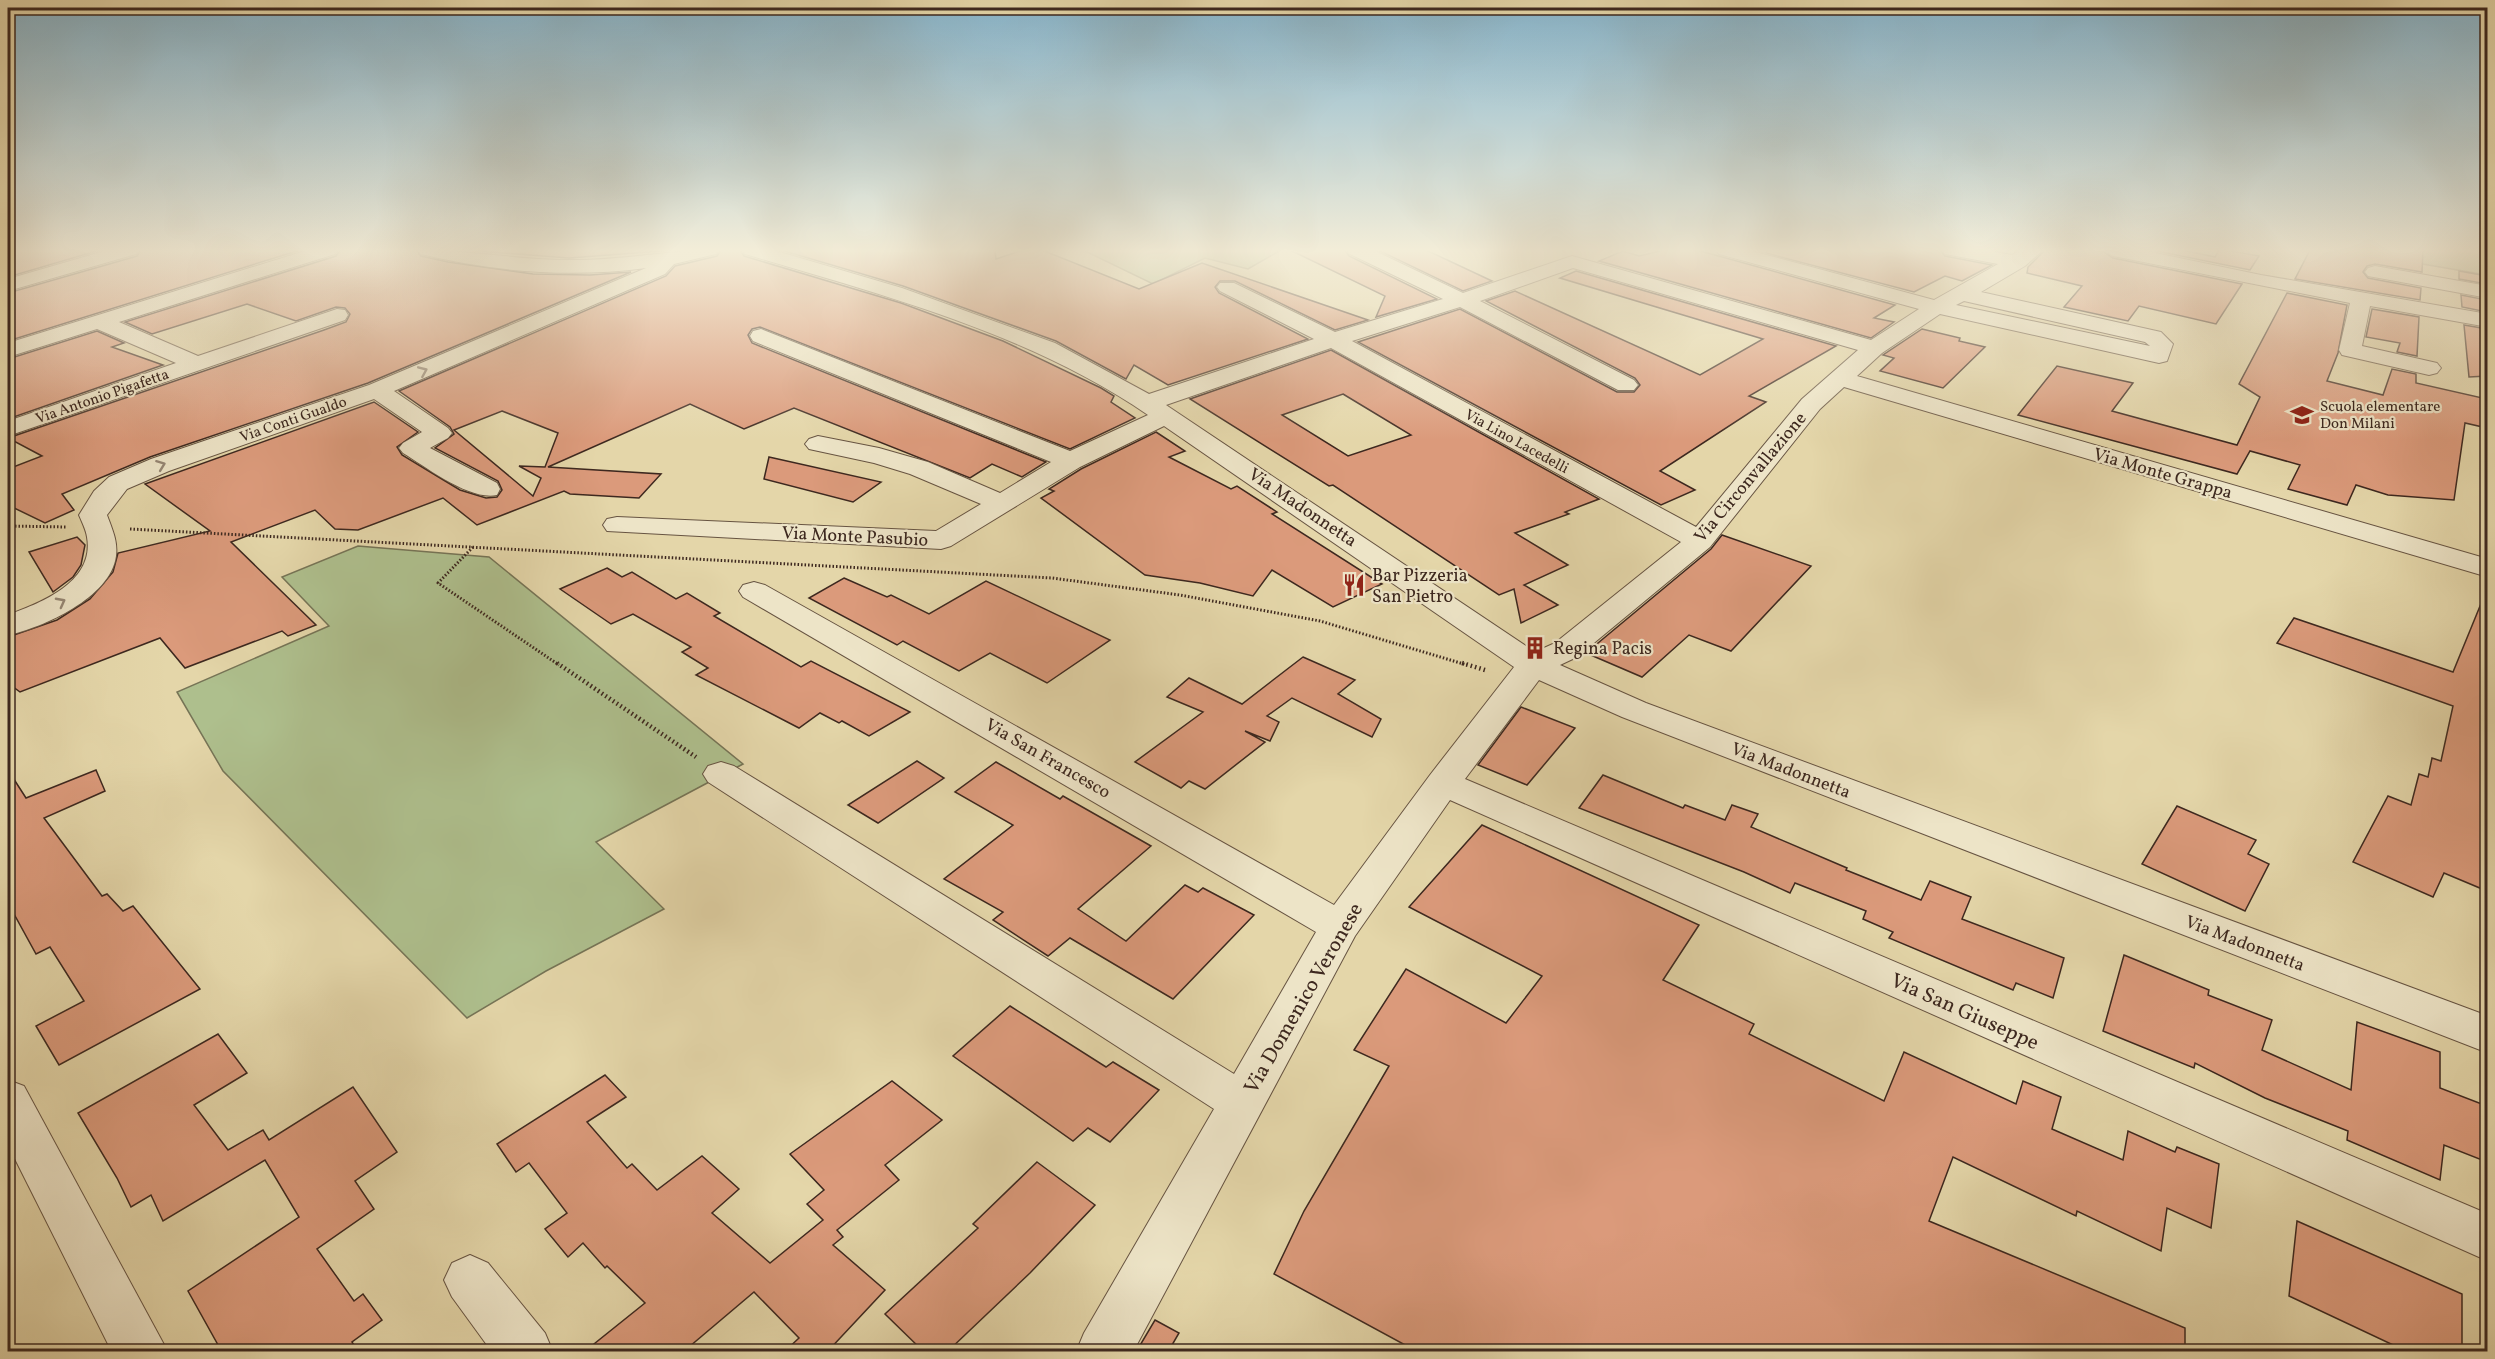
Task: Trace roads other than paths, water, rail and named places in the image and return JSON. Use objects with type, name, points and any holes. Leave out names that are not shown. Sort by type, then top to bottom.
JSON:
[{"type":"street","points":[[8,350],[126,313]]},
{"type":"street","name":"Via Conti Gualdo","points":[[8,626],[52,607],[85,585],[100,569],[103,559],[100,528],[93,515],[104,497],[118,483],[160,465],[377,390],[553,313]]},
{"type":"street","name":"Via Madonnetta","points":[[957,313],[1047,348],[1156,410],[1540,665],[1646,715],[2487,1035]]},
{"type":"street","name":"Via Lino Lacedelli","points":[[1281,313],[1335,340],[1700,541]]},
{"type":"street","points":[[1156,410],[1267,362],[1419,313]]},
{"type":"street","points":[[1488,313],[1626,385]]},
{"type":"street","points":[[1753,313],[1875,348]]},
{"type":"street","name":"Via Circonvallazione","points":[[1540,665],[1700,541],[1811,404],[1875,348],[1926,313]]},
{"type":"street","points":[[1965,313],[2159,356],[2162,344],[2153,337],[2048,313]]},
{"type":"street","points":[[2358,313],[2350,350],[2429,368]]},
{"type":"street","points":[[2444,313],[2487,321]]},
{"type":"street","name":"Via Antonio Pigafetta","points":[[8,429],[337,315]]},
{"type":"street","name":"Via Antonio Pigafetta","points":[[99,322],[196,363]]},
{"type":"street","points":[[761,336],[1071,461]]},
{"type":"street","name":"Via Monte Grappa","points":[[1839,378],[2487,568]]},
{"type":"street","points":[[377,390],[439,434],[412,448],[455,474],[487,489]]},
{"type":"street","name":"Via Monte Pasubio","points":[[617,525],[941,540],[1156,410]]},
{"type":"street","points":[[818,444],[919,468],[1001,503]]},
{"type":"street","name":"Via San Francesco","points":[[754,591],[1340,927]]},
{"type":"street","name":"Via Domenico Veronese","points":[[1103,1352],[1340,927],[1443,783],[1540,665]]},
{"type":"street","points":[[721,774],[1242,1102]]},
{"type":"street","name":"Via San Giuseppe","points":[[1443,783],[2487,1238]]},
{"type":"street","points":[[8,1100],[141,1352]]},
{"type":"street","points":[[470,1280],[526,1352]]},
{"type":"place","name":"Scuola elementare Don Milani","points":[[2302,415]]},
{"type":"place","name":"Bar Pizzeria San Pietro","points":[[1354,585]]},
{"type":"place","name":"Regina Pacis","points":[[1535,648]]}]
